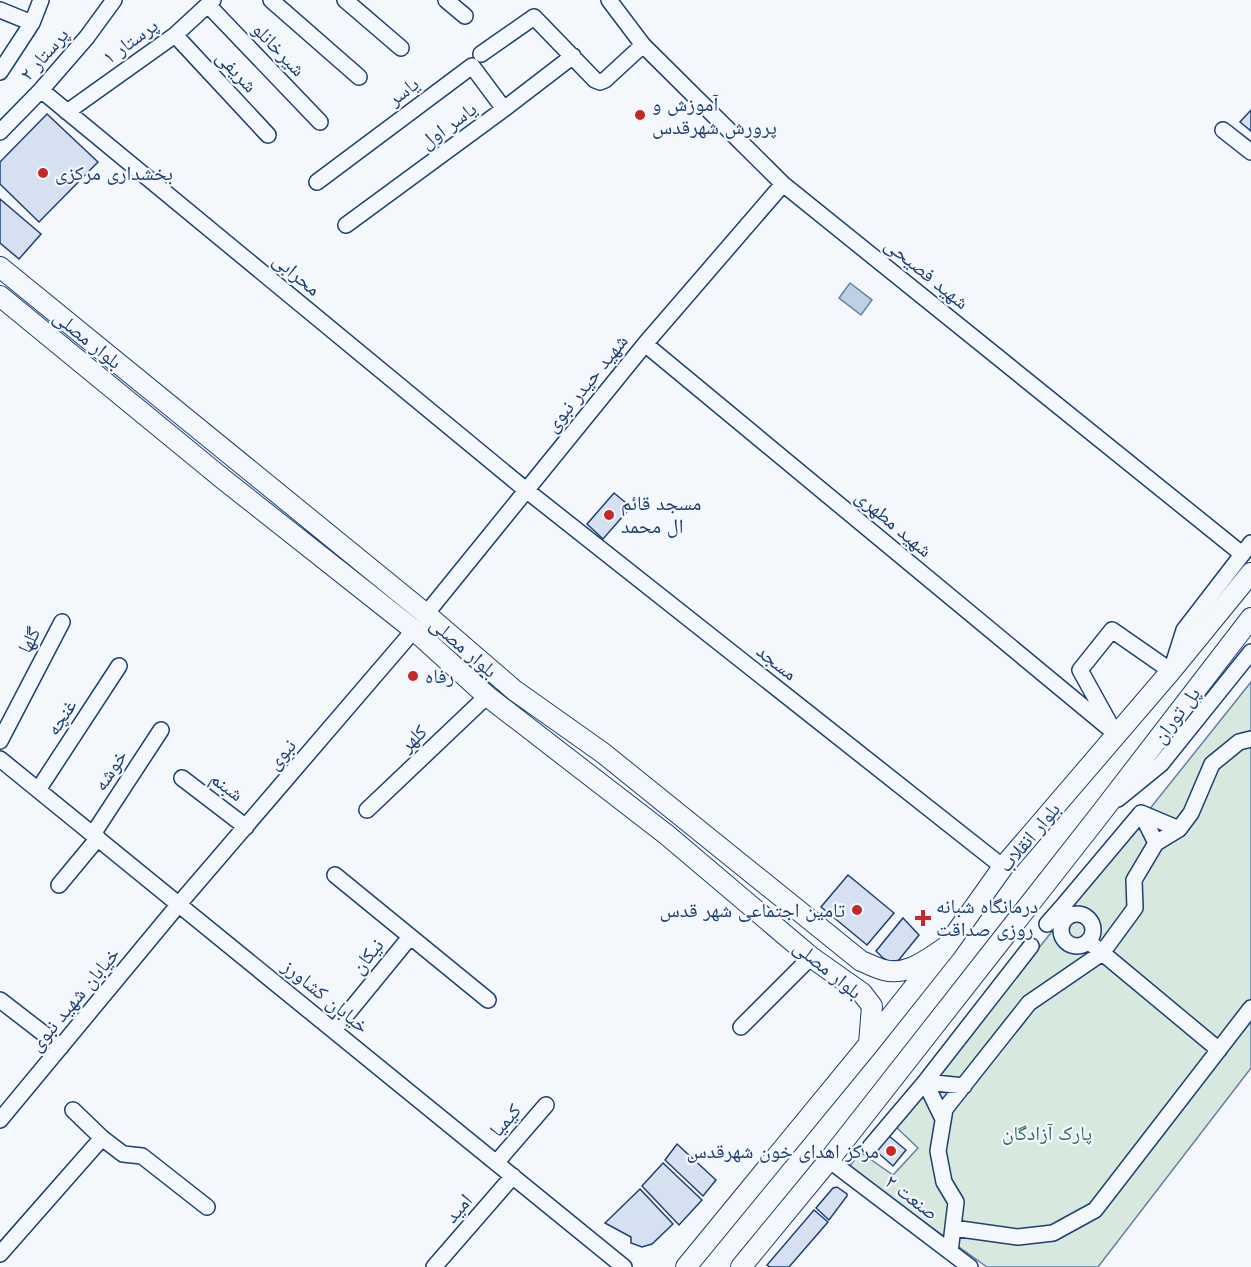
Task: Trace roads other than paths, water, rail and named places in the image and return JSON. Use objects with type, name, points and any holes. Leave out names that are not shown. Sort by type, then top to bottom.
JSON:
[{"type":"main road","name":"بلوار مصلی","points":[[0,267],[426,614],[514,690],[603,753],[861,960],[881,970],[891,972],[911,969],[946,948]]},
{"type":"main road","name":"بلوار مصلی","points":[[0,296],[223,479],[414,630],[488,696],[667,835],[811,957],[862,993],[872,1006],[869,1044]]},
{"type":"main road","name":"پل توران","points":[[1171,671],[1251,573]]},
{"type":"main road","points":[[414,630],[426,614]]},
{"type":"main road","name":"پل توران","points":[[1101,813],[1251,618]]},
{"type":"main road","name":"بلوار انقلاب","points":[[686,1267],[946,948],[1003,867],[1171,671]]},
{"type":"main road","name":"بلوار انقلاب","points":[[741,1267],[829,1160],[1101,813]]},
{"type":"street","points":[[0,72],[32,23],[41,0]]},
{"type":"street","name":"پرستار ۲","points":[[0,132],[41,90],[87,37],[114,0]]},
{"type":"street","points":[[271,0],[359,76]]},
{"type":"street","points":[[345,0],[401,48]]},
{"type":"street","points":[[446,0],[465,16]]},
{"type":"street","name":"شهید فصیحی","points":[[609,0],[643,45],[783,184],[1247,549]]},
{"type":"street","name":"پرستار ۱","points":[[67,112],[175,35],[211,2]]},
{"type":"street","name":"شیرخانلو","points":[[211,2],[320,122]]},
{"type":"street","points":[[0,10],[32,23]]},
{"type":"street","points":[[481,54],[534,17],[595,80],[600,82],[643,45]]},
{"type":"street","name":"شریفی","points":[[175,35],[268,135]]},
{"type":"street","name":"یاسر اول","points":[[346,225],[573,56]]},
{"type":"street","name":"یاسر","points":[[317,182],[471,66],[504,109]]},
{"type":"street","name":"محرابی","points":[[41,90],[526,490]]},
{"type":"street","points":[[1224,130],[1251,152]]},
{"type":"street","name":"شهید حیدر نبوی","points":[[426,614],[645,344],[783,184]]},
{"type":"street","name":"شهید مطهری","points":[[645,344],[1116,734]]},
{"type":"street","name":"مسجد","points":[[526,490],[1003,867]]},
{"type":"street","name":"بلوار انقلاب","points":[[1171,671],[1184,630],[1247,549]]},
{"type":"street","name":"گلها","points":[[0,741],[62,622]]},
{"type":"street","name":"نبوی","points":[[179,904],[414,630]]},
{"type":"street","points":[[1116,734],[1080,670],[1112,630],[1171,671]]},
{"type":"street","name":"بلوار انقلاب","points":[[1101,813],[1161,764],[1251,652]]},
{"type":"street","name":"غنچه","points":[[38,790],[119,666]]},
{"type":"street","name":"کلهر","points":[[367,810],[488,696]]},
{"type":"street","name":"خوشه","points":[[59,885],[95,836],[161,730]]},
{"type":"street","points":[[950,1252],[956,1202],[944,1182],[938,1151],[945,1108],[1029,1003],[1102,953],[1135,908],[1134,880],[1156,843],[1179,829],[1191,813],[1212,764],[1239,742],[1251,739]]},
{"type":"street","name":"خیابان کشاورز","points":[[0,759],[624,1267]]},
{"type":"street","name":"شبنم","points":[[182,778],[246,827]]},
{"type":"street","points":[[1141,813],[1179,829]]},
{"type":"street","points":[[1141,813],[1156,843]]},
{"type":"street","points":[[1047,924],[1066,911],[1141,813]]},
{"type":"street","points":[[335,875],[488,1000]]},
{"type":"street","name":"خیابان شهید نبوی","points":[[0,1120],[179,904]]},
{"type":"street","points":[[1066,911],[1084,916],[1091,923],[1093,933],[1088,941],[1080,946],[1074,946],[1065,941],[1061,931],[1066,911]]},
{"type":"street","name":"نیکان","points":[[334,1030],[410,937]]},
{"type":"street","points":[[1088,941],[1219,1050]]},
{"type":"street","points":[[870,1147],[925,1082],[1031,946]]},
{"type":"street","points":[[741,1027],[811,957]]},
{"type":"street","points":[[0,1000],[61,1047]]},
{"type":"street","points":[[953,1228],[1018,1237],[1053,1233],[1095,1210],[1251,1008]]},
{"type":"street","points":[[925,1082],[964,1086]]},
{"type":"street","points":[[925,1082],[943,1119]]},
{"type":"street","name":"کیمیا","points":[[496,1163],[546,1105]]},
{"type":"street","points":[[74,1110],[102,1138],[123,1154],[142,1156],[150,1161],[207,1207]]},
{"type":"street","points":[[0,1254],[102,1138]]},
{"type":"street","name":"صنعت ۲","points":[[829,1160],[970,1267]]},
{"type":"street","name":"امید","points":[[434,1267],[513,1176]]},
{"type":"water","points":[[850,283],[872,300],[861,315],[839,298]]},
{"type":"place","name":"آموزش و پرورش شهرقدس","points":[[640,115]]},
{"type":"place","name":"بخشداری مرکزی","points":[[43,173]]},
{"type":"place","name":"مسجد قائم ال محمد","points":[[609,515]]},
{"type":"place","name":"رفاه","points":[[413,676]]},
{"type":"place","name":"تامین اجتماعی شهر قدس","points":[[857,910]]},
{"type":"place","name":"درمانگاه شبانه روزی صداقت","points":[[923,918]]},
{"type":"place","name":"مرکز اهدای خون شهرقدس","points":[[891,1151]]},
{"type":"park label","name":"پارک آزادگان","points":[[1047,1133]]}]
